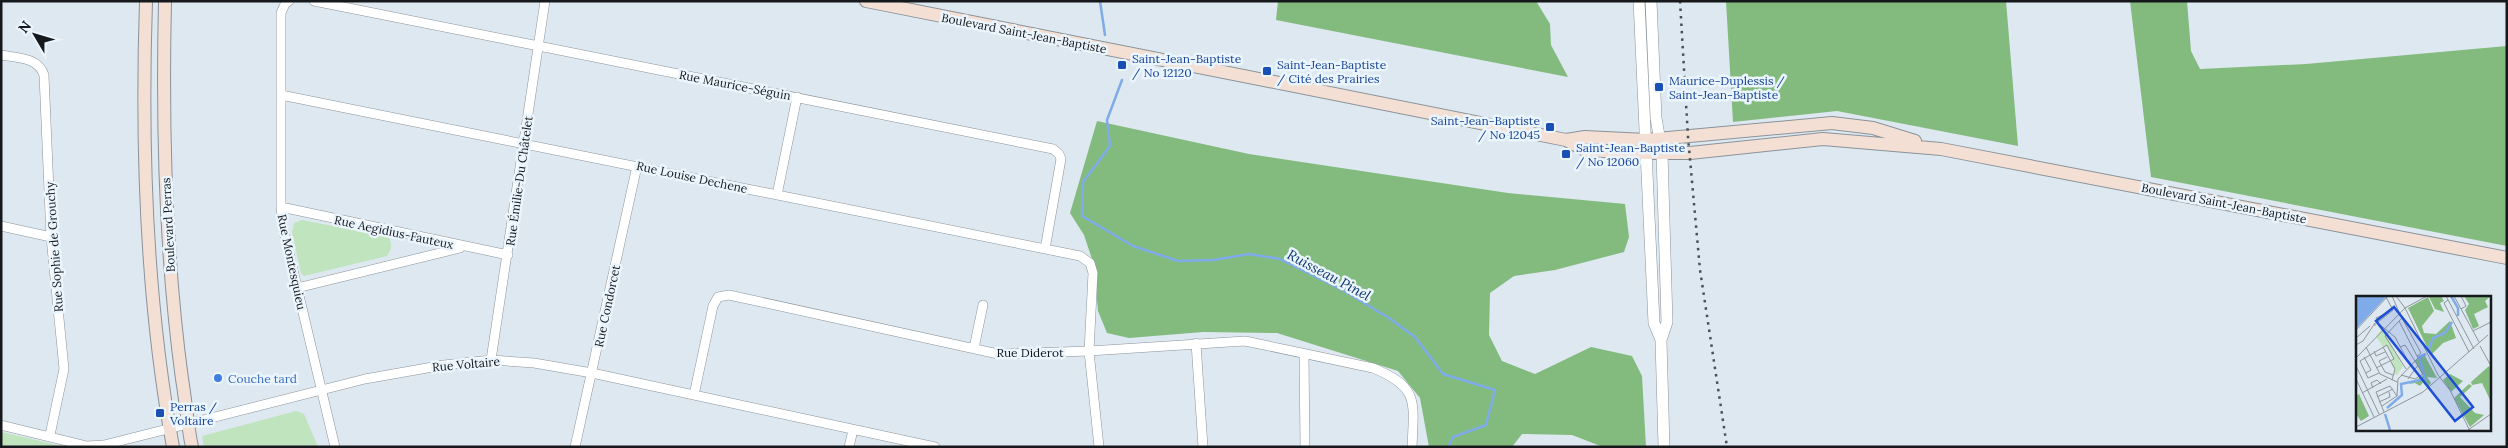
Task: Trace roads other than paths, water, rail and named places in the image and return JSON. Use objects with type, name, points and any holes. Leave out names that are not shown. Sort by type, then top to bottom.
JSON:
[{"type":"main road","name":"Boulevard Perras","points":[[146,1],[145,170],[153,290],[172,447]]},
{"type":"main road","name":"Boulevard Perras","points":[[165,1],[163,75],[167,216],[174,315],[187,424],[192,447]]},
{"type":"main road","name":"Boulevard Saint-Jean-Baptiste","points":[[866,1],[1566,140],[1586,150],[1662,154],[1690,153],[1823,139],[1941,148]]},
{"type":"main road","name":"Boulevard Saint-Jean-Baptiste","points":[[1566,140],[1585,137],[1646,140],[1765,131],[1832,123],[1873,128],[1941,148],[2507,258]]},
{"type":"street","name":"Rue Montesquieu","points":[[290,1],[285,4],[281,13],[281,207],[283,228],[335,447]]},
{"type":"street","name":"Rue Maurice-Séguin","points":[[314,1],[1053,149],[1059,154],[1061,160],[1045,249]]},
{"type":"street","name":"Rue Émilie-Du Châtelet","points":[[491,360],[545,1]]},
{"type":"street","points":[[1638,1],[1648,153],[1654,323],[1661,340]]},
{"type":"street","points":[[1651,1],[1656,118],[1661,138],[1662,154],[1667,322],[1661,340],[1664,447]]},
{"type":"street","name":"Rue Sophie de Grouchy","points":[[1,55],[34,61],[38,64],[44,75],[51,236],[64,369],[50,435]]},
{"type":"street","name":"Rue Louise Dechene","points":[[282,95],[1080,256],[1090,263],[1093,273],[1089,351]]},
{"type":"street","points":[[777,195],[797,97]]},
{"type":"street","name":"Rue Condorcet","points":[[575,447],[637,166]]},
{"type":"street","name":"Rue Aegidius-Fauteux","points":[[281,207],[508,255]]},
{"type":"street","points":[[2,227],[51,236]]},
{"type":"street","points":[[297,288],[463,247]]},
{"type":"street","name":"Rue Diderot","points":[[694,395],[713,306],[718,297],[724,295],[998,354],[1089,351],[1244,341],[1373,368],[1393,376],[1409,392],[1414,412],[1412,447]]},
{"type":"street","points":[[974,348],[983,304]]},
{"type":"street","points":[[1196,343],[1203,447]]},
{"type":"street","points":[[1089,351],[1099,447]]},
{"type":"street","points":[[1304,354],[1305,447]]},
{"type":"street","name":"Rue Voltaire","points":[[1,425],[50,435],[66,441],[96,446],[320,390],[405,371],[491,360],[534,363],[592,373],[935,447]]},
{"type":"street","points":[[849,447],[853,430]]},
{"type":"waterway","name":"Ruisseau Pinel","points":[[1100,1],[1105,35]]},
{"type":"waterway","name":"Ruisseau Pinel","points":[[1122,80],[1107,120],[1110,146],[1083,182],[1082,216],[1133,246],[1178,261],[1213,260],[1249,254],[1280,259],[1346,292],[1389,318],[1415,337],[1443,374],[1495,390],[1486,425],[1453,437],[1448,447]]},
{"type":"railway","points":[[1680,1],[1688,137],[1700,270],[1727,447]]},
{"type":"place","name":"Saint-Jean-Baptiste / No 12120","points":[[1122,65]]},
{"type":"place","name":"Saint-Jean-Baptiste / Cité des Prairies","points":[[1267,71]]},
{"type":"place","name":"Maurice-Duplessis / Saint-Jean-Baptiste","points":[[1659,87]]},
{"type":"place","name":"Saint-Jean-Baptiste / No 12045","points":[[1550,127]]},
{"type":"place","name":"Saint-Jean-Baptiste / No 12060","points":[[1566,154]]},
{"type":"place","name":"Couche tard","points":[[218,378]]},
{"type":"place","name":"Perras / Voltaire","points":[[160,413]]}]
